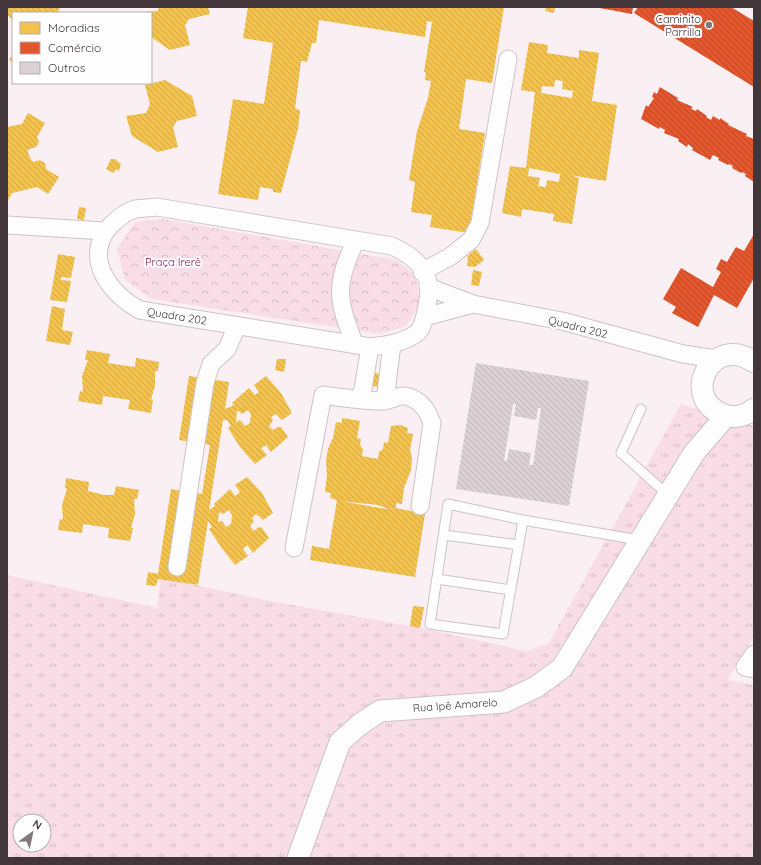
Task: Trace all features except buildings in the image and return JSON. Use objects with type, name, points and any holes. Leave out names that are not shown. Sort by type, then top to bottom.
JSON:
[{"type":"street","points":[[425,280],[471,240],[480,223],[508,58]]},
{"type":"street","name":"Quadra 202","points":[[425,280],[425,317],[418,332],[403,341],[392,344],[363,346],[140,310],[127,303],[104,276],[99,262],[98,247],[105,231],[117,218],[134,209],[157,207],[392,246],[407,253],[425,280],[473,304],[562,322],[683,354],[716,359]]},
{"type":"street","points":[[7,225],[105,231]]},
{"type":"street","points":[[356,240],[346,262],[340,294],[342,311],[363,346],[361,400]]},
{"type":"street","name":"Quadra 202","points":[[425,317],[473,304]]},
{"type":"street","points":[[177,567],[205,383],[212,364],[227,350],[238,326]]},
{"type":"street","points":[[754,341],[746,358],[726,355],[716,359],[708,366],[703,376],[702,386],[704,396],[718,411],[742,416],[754,409]]},
{"type":"street","points":[[386,401],[392,344]]},
{"type":"street","points":[[683,354],[703,376]]},
{"type":"street","points":[[294,548],[323,395],[361,400],[386,401],[404,396],[415,400],[429,413],[432,423],[420,506]]},
{"type":"street","name":"Rua Ipê Amarelo","points":[[298,858],[340,742],[359,725],[380,711],[504,702],[536,687],[562,668],[639,540],[694,454],[718,411]]},
{"type":"street","points":[[754,654],[745,667],[754,669]]},
{"type":"lane","points":[[640,409],[621,453],[668,495]]},
{"type":"lane","points":[[523,520],[503,634],[430,624],[448,504],[523,520],[639,540]]},
{"type":"lane","points":[[444,535],[519,545]]},
{"type":"lane","points":[[437,580],[511,590]]},
{"type":"green space","name":"Praça Irerê","points":[[162,219],[396,260],[416,275],[420,304],[406,326],[380,334],[152,299],[125,280],[117,249],[135,222]]},
{"type":"green space","points":[[681,404],[754,426],[754,636],[727,680],[754,685],[754,858],[7,858],[7,575],[157,608],[161,578],[276,602],[421,628],[527,651],[549,643]]},
{"type":"place","name":"Caminito Parrilla","points":[[709,25]]}]
